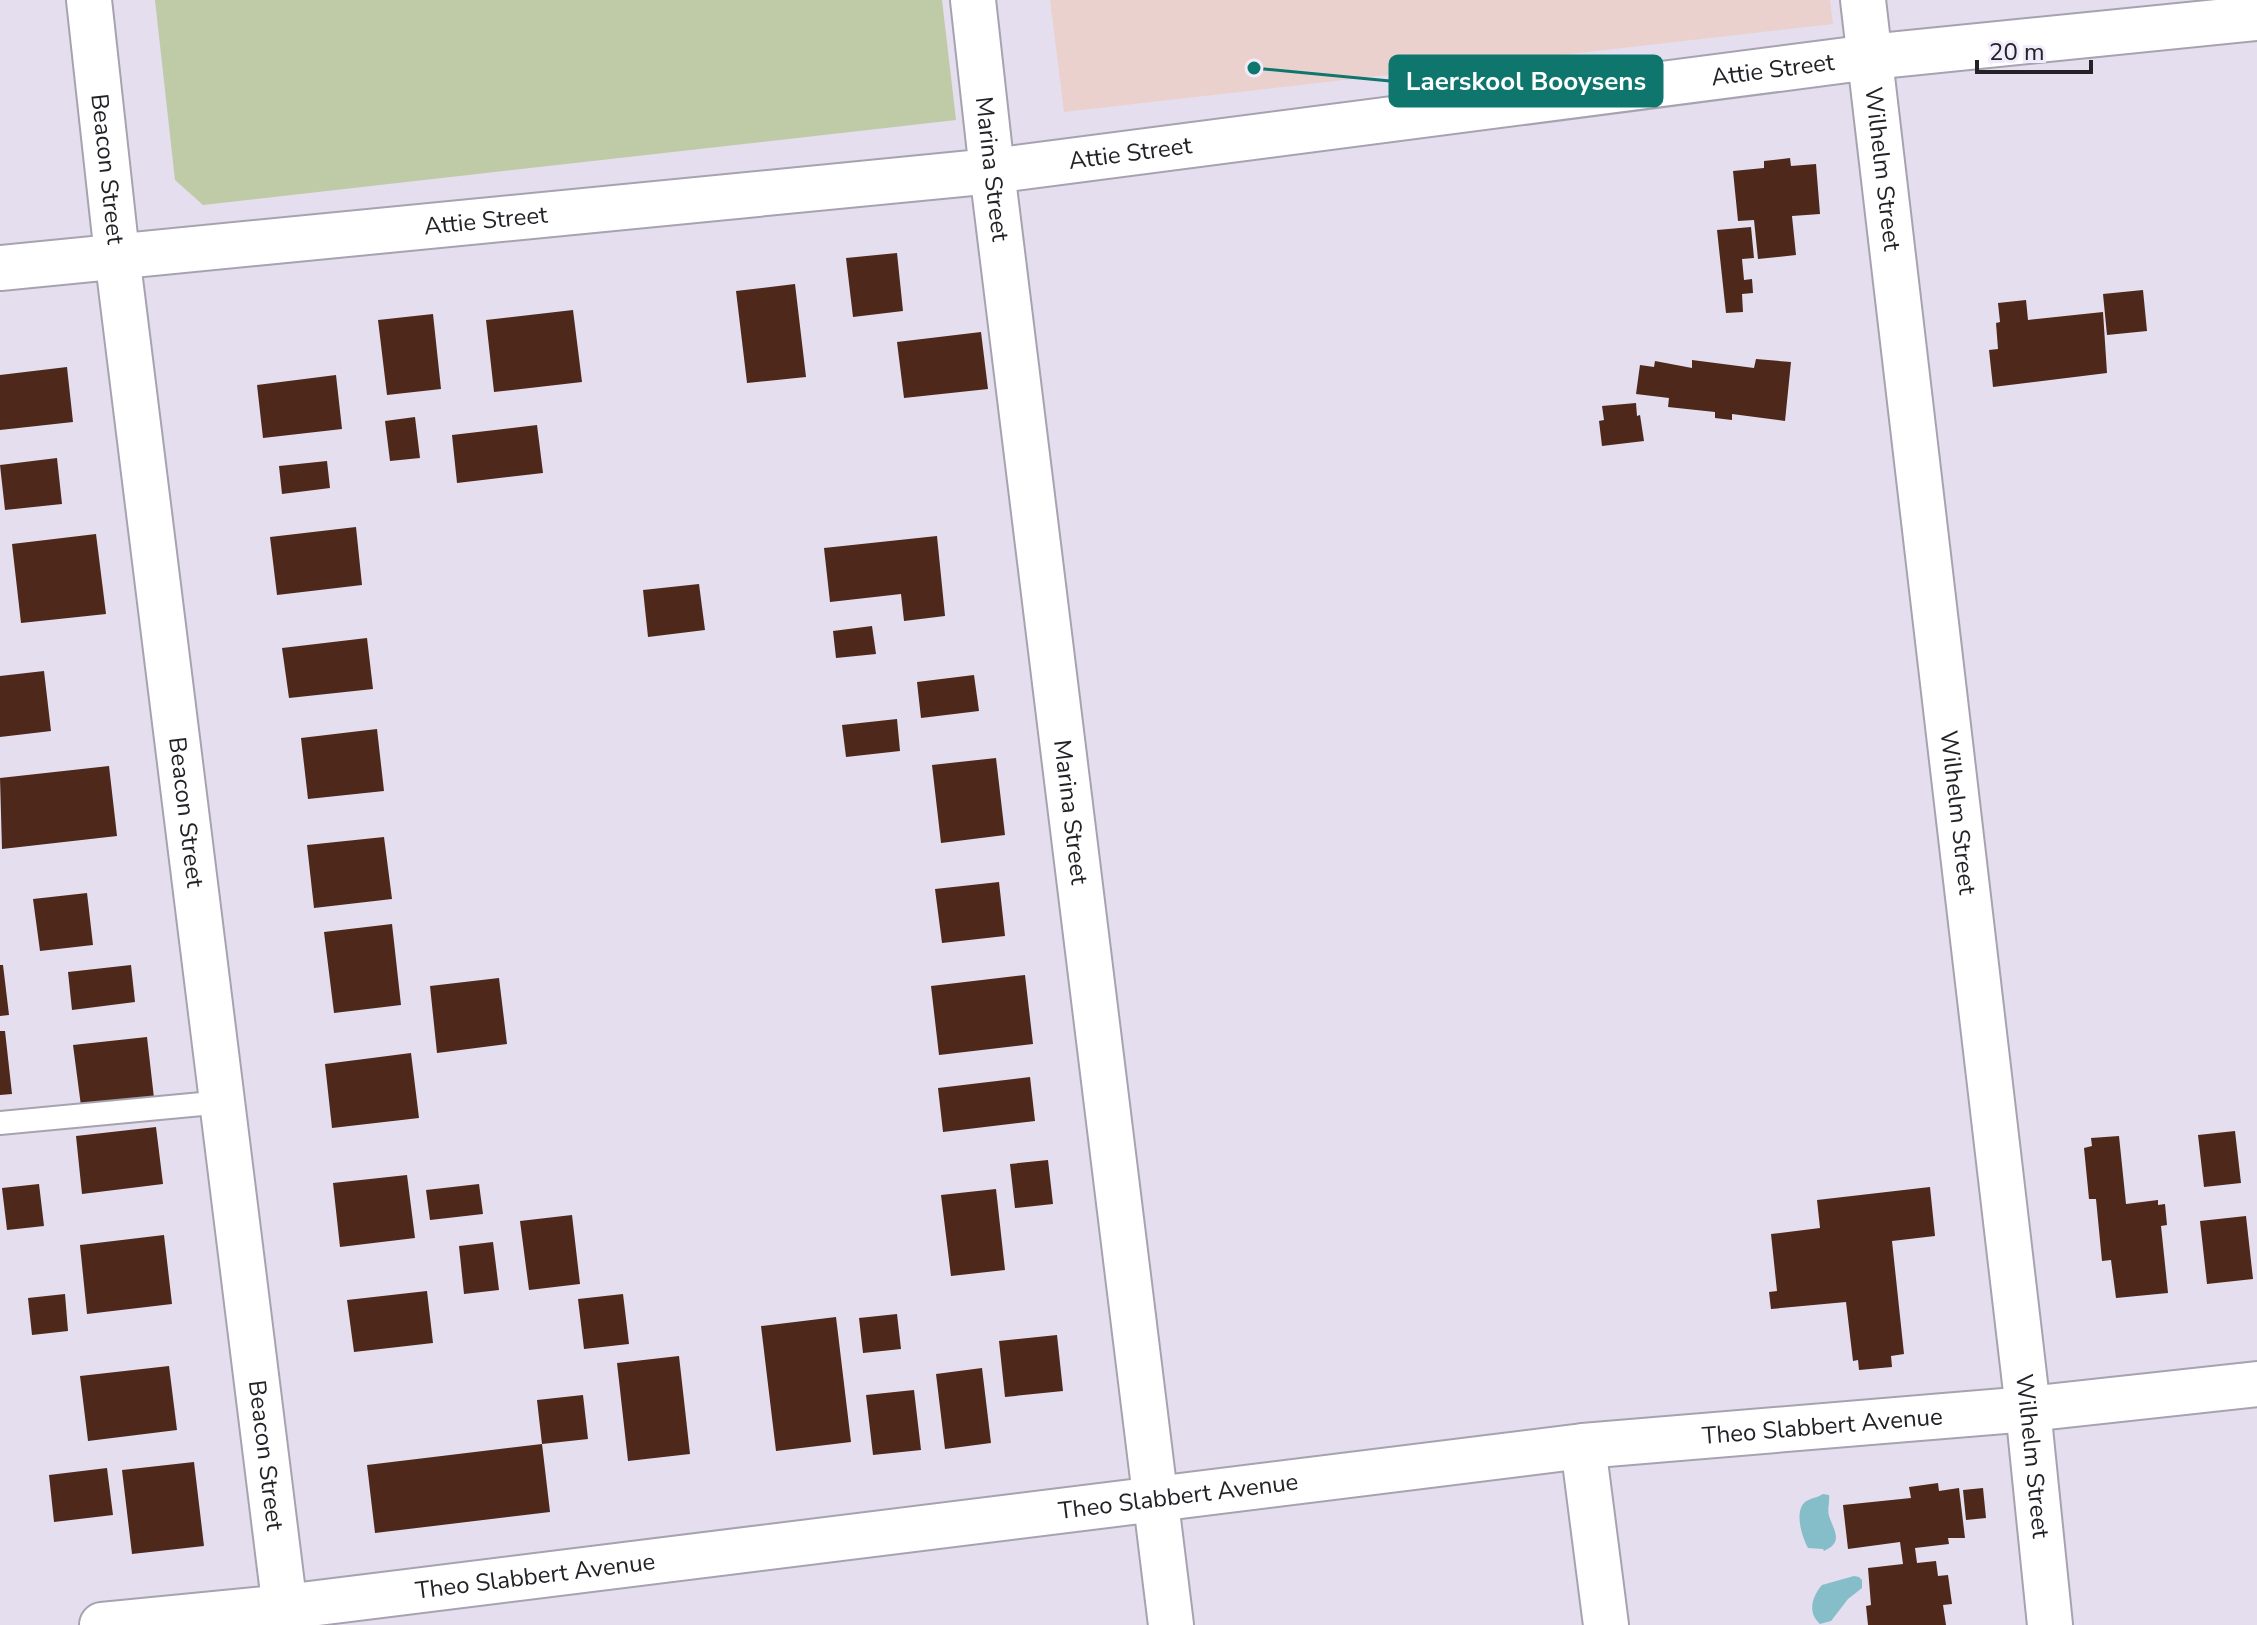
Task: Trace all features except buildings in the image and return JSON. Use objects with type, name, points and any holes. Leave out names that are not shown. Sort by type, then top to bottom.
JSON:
[{"type":"street","name":"Beacon Street","points":[[89,0],[117,255],[286,1616]]},
{"type":"street","name":"Marina Street","points":[[973,0],[1171,1625]]},
{"type":"street","name":"Wilhelm Street","points":[[1863,0],[2028,1409],[2050,1625]]},
{"type":"street","name":"Attie Street","points":[[0,268],[992,171],[1870,57],[2257,18]]},
{"type":"street","name":"Theo Slabbert Avenue","points":[[102,1625],[286,1616],[1156,1499],[1583,1446],[2028,1409],[2257,1384]]},
{"type":"street","points":[[1583,1446],[1606,1625]]},
{"type":"lane","points":[[0,1123],[223,1102]]},
{"type":"shaded area","points":[[1050,0],[1830,0],[1833,24],[1064,112]]},
{"type":"green space","points":[[155,0],[942,0],[956,120],[203,205],[175,180]]},
{"type":"water","points":[[1823,1494],[1829,1495],[1828,1513],[1836,1536],[1834,1544],[1824,1551],[1808,1548],[1800,1518],[1805,1502]]},
{"type":"water","points":[[1854,1576],[1862,1580],[1862,1588],[1848,1599],[1831,1621],[1820,1624],[1812,1610],[1822,1585]]},
{"type":"place","name":"Laerskool Booysens","points":[[1254,68]]}]
